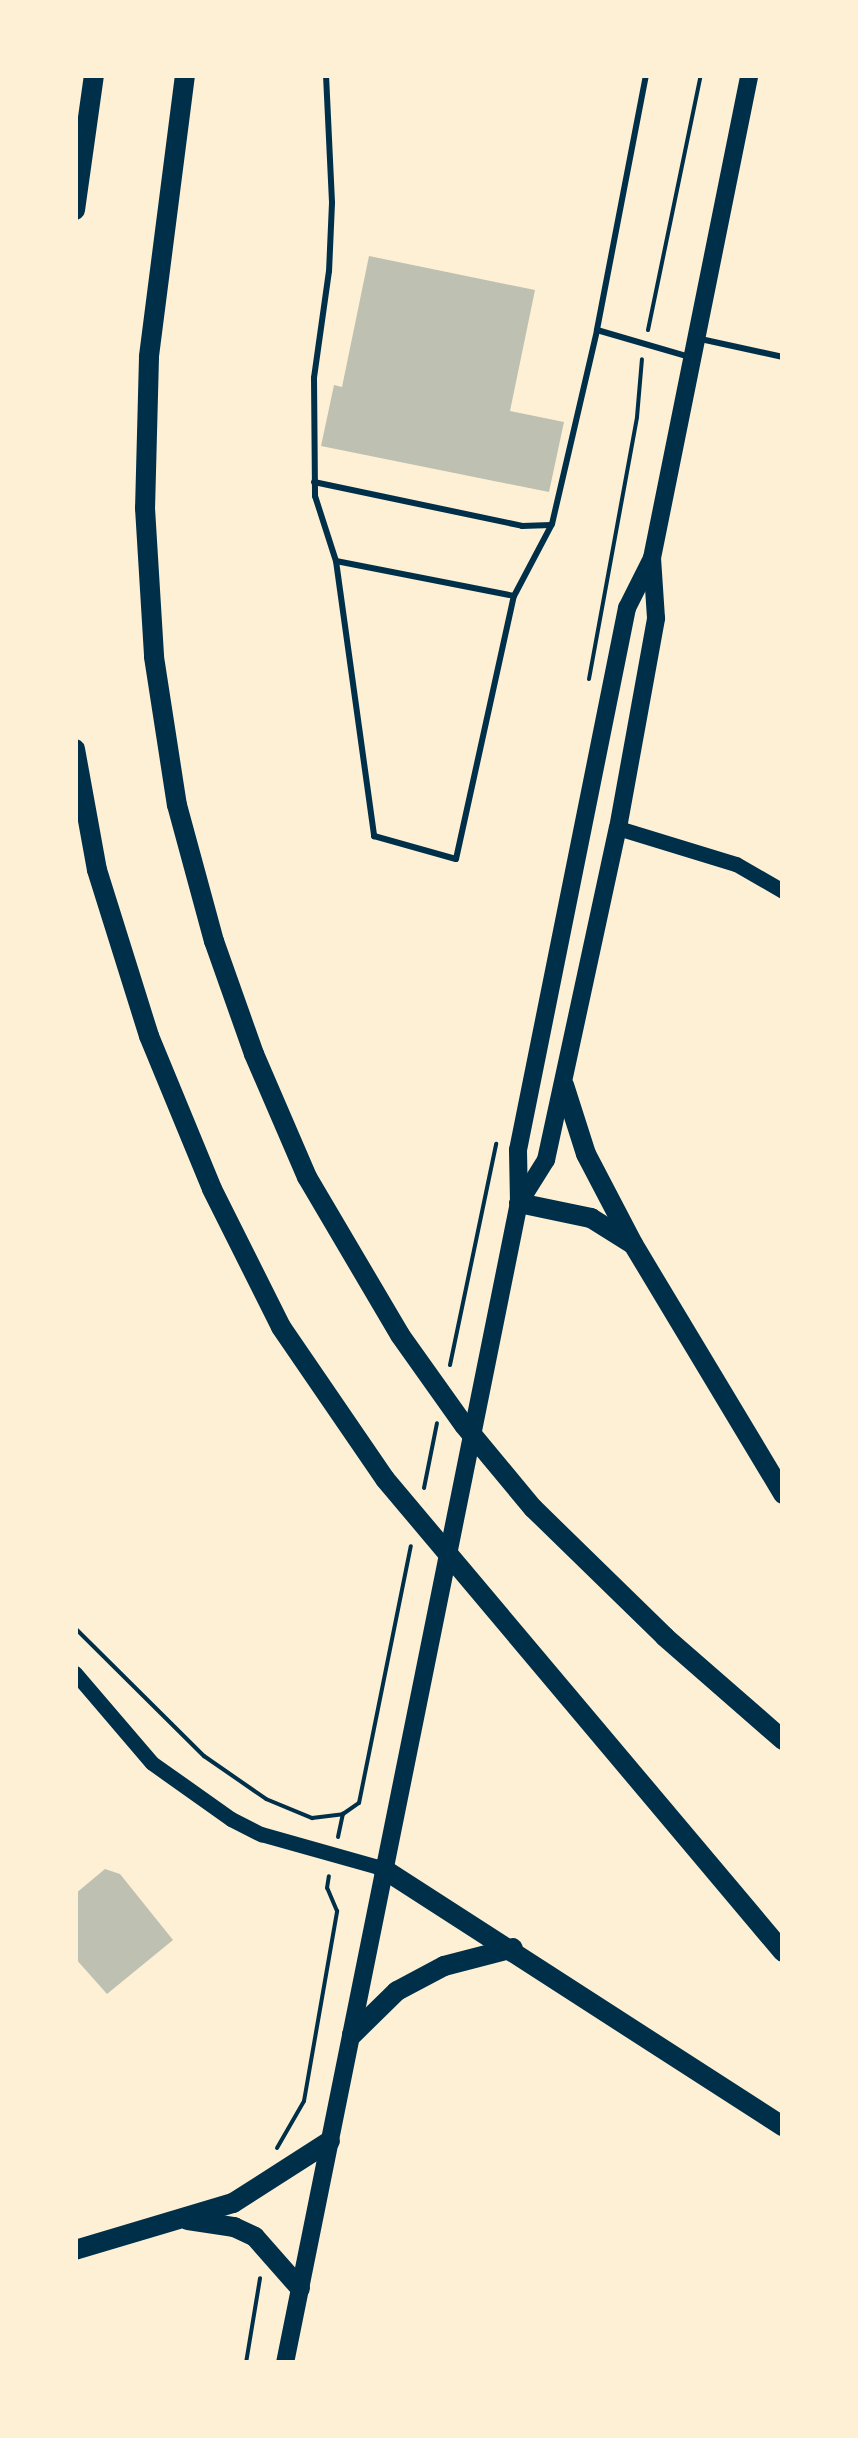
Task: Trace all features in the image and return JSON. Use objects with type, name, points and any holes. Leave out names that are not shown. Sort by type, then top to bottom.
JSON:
[{"type":"highway","points":[[75,210],[94,75]]},
{"type":"highway","points":[[185,75],[148,357],[145,508],[154,657],[174,787],[214,941],[254,1054],[308,1177],[400,1335],[454,1410],[533,1508],[665,1636],[783,1740]]},
{"type":"highway","points":[[75,749],[97,870],[149,1036],[212,1189],[280,1327],[385,1479],[783,1952]]},
{"type":"highway","points":[[564,1084],[586,1154],[633,1244],[783,1494]]},
{"type":"highway","points":[[519,1203],[591,1218],[633,1244]]},
{"type":"highway","points":[[382,1868],[513,1948],[783,2126]]},
{"type":"highway","points":[[352,2035],[397,1991],[444,1966],[513,1948]]},
{"type":"highway","points":[[75,2250],[233,2203],[330,2141]]},
{"type":"highway","points":[[180,2219],[234,2226],[255,2237],[300,2288]]},
{"type":"main road","points":[[519,1203],[546,1160],[618,828],[656,618],[652,558],[748,75]]},
{"type":"main road","points":[[285,2363],[519,1203],[518,1150],[627,608],[652,558]]},
{"type":"street","points":[[618,828],[736,864],[783,891]]},
{"type":"street","points":[[75,1673],[152,1763],[193,1792],[261,1834],[382,1868]]},
{"type":"lane","points":[[326,75],[332,203],[329,271],[314,378],[314,482],[336,561],[374,836],[456,859],[514,596],[552,524],[597,330],[644,75]]},
{"type":"lane","points":[[597,330],[691,357]]},
{"type":"lane","points":[[695,338],[783,357]]},
{"type":"lane","points":[[314,482],[522,526],[552,524]]},
{"type":"lane","points":[[336,561],[514,596]]},
{"type":"path","points":[[589,681],[636,418],[636,382],[701,75]]},
{"type":"path","points":[[449,1370],[496,1144]]},
{"type":"path","points":[[420,1504],[441,1408]]},
{"type":"path","points":[[75,1628],[204,1756],[266,1799],[312,1818],[343,1814],[359,1803],[412,1543]]},
{"type":"path","points":[[275,2151],[304,2102],[336,1911],[326,1888],[343,1814]]},
{"type":"path","points":[[246,2363],[262,2285],[252,2249],[255,2237]]},
{"type":"building","points":[[369,256],[535,290],[510,411],[564,422],[549,492],[321,446],[334,385],[342,387]]},
{"type":"building","points":[[105,1869],[120,1874],[173,1940],[107,1994],[75,1958],[75,1894]]}]
